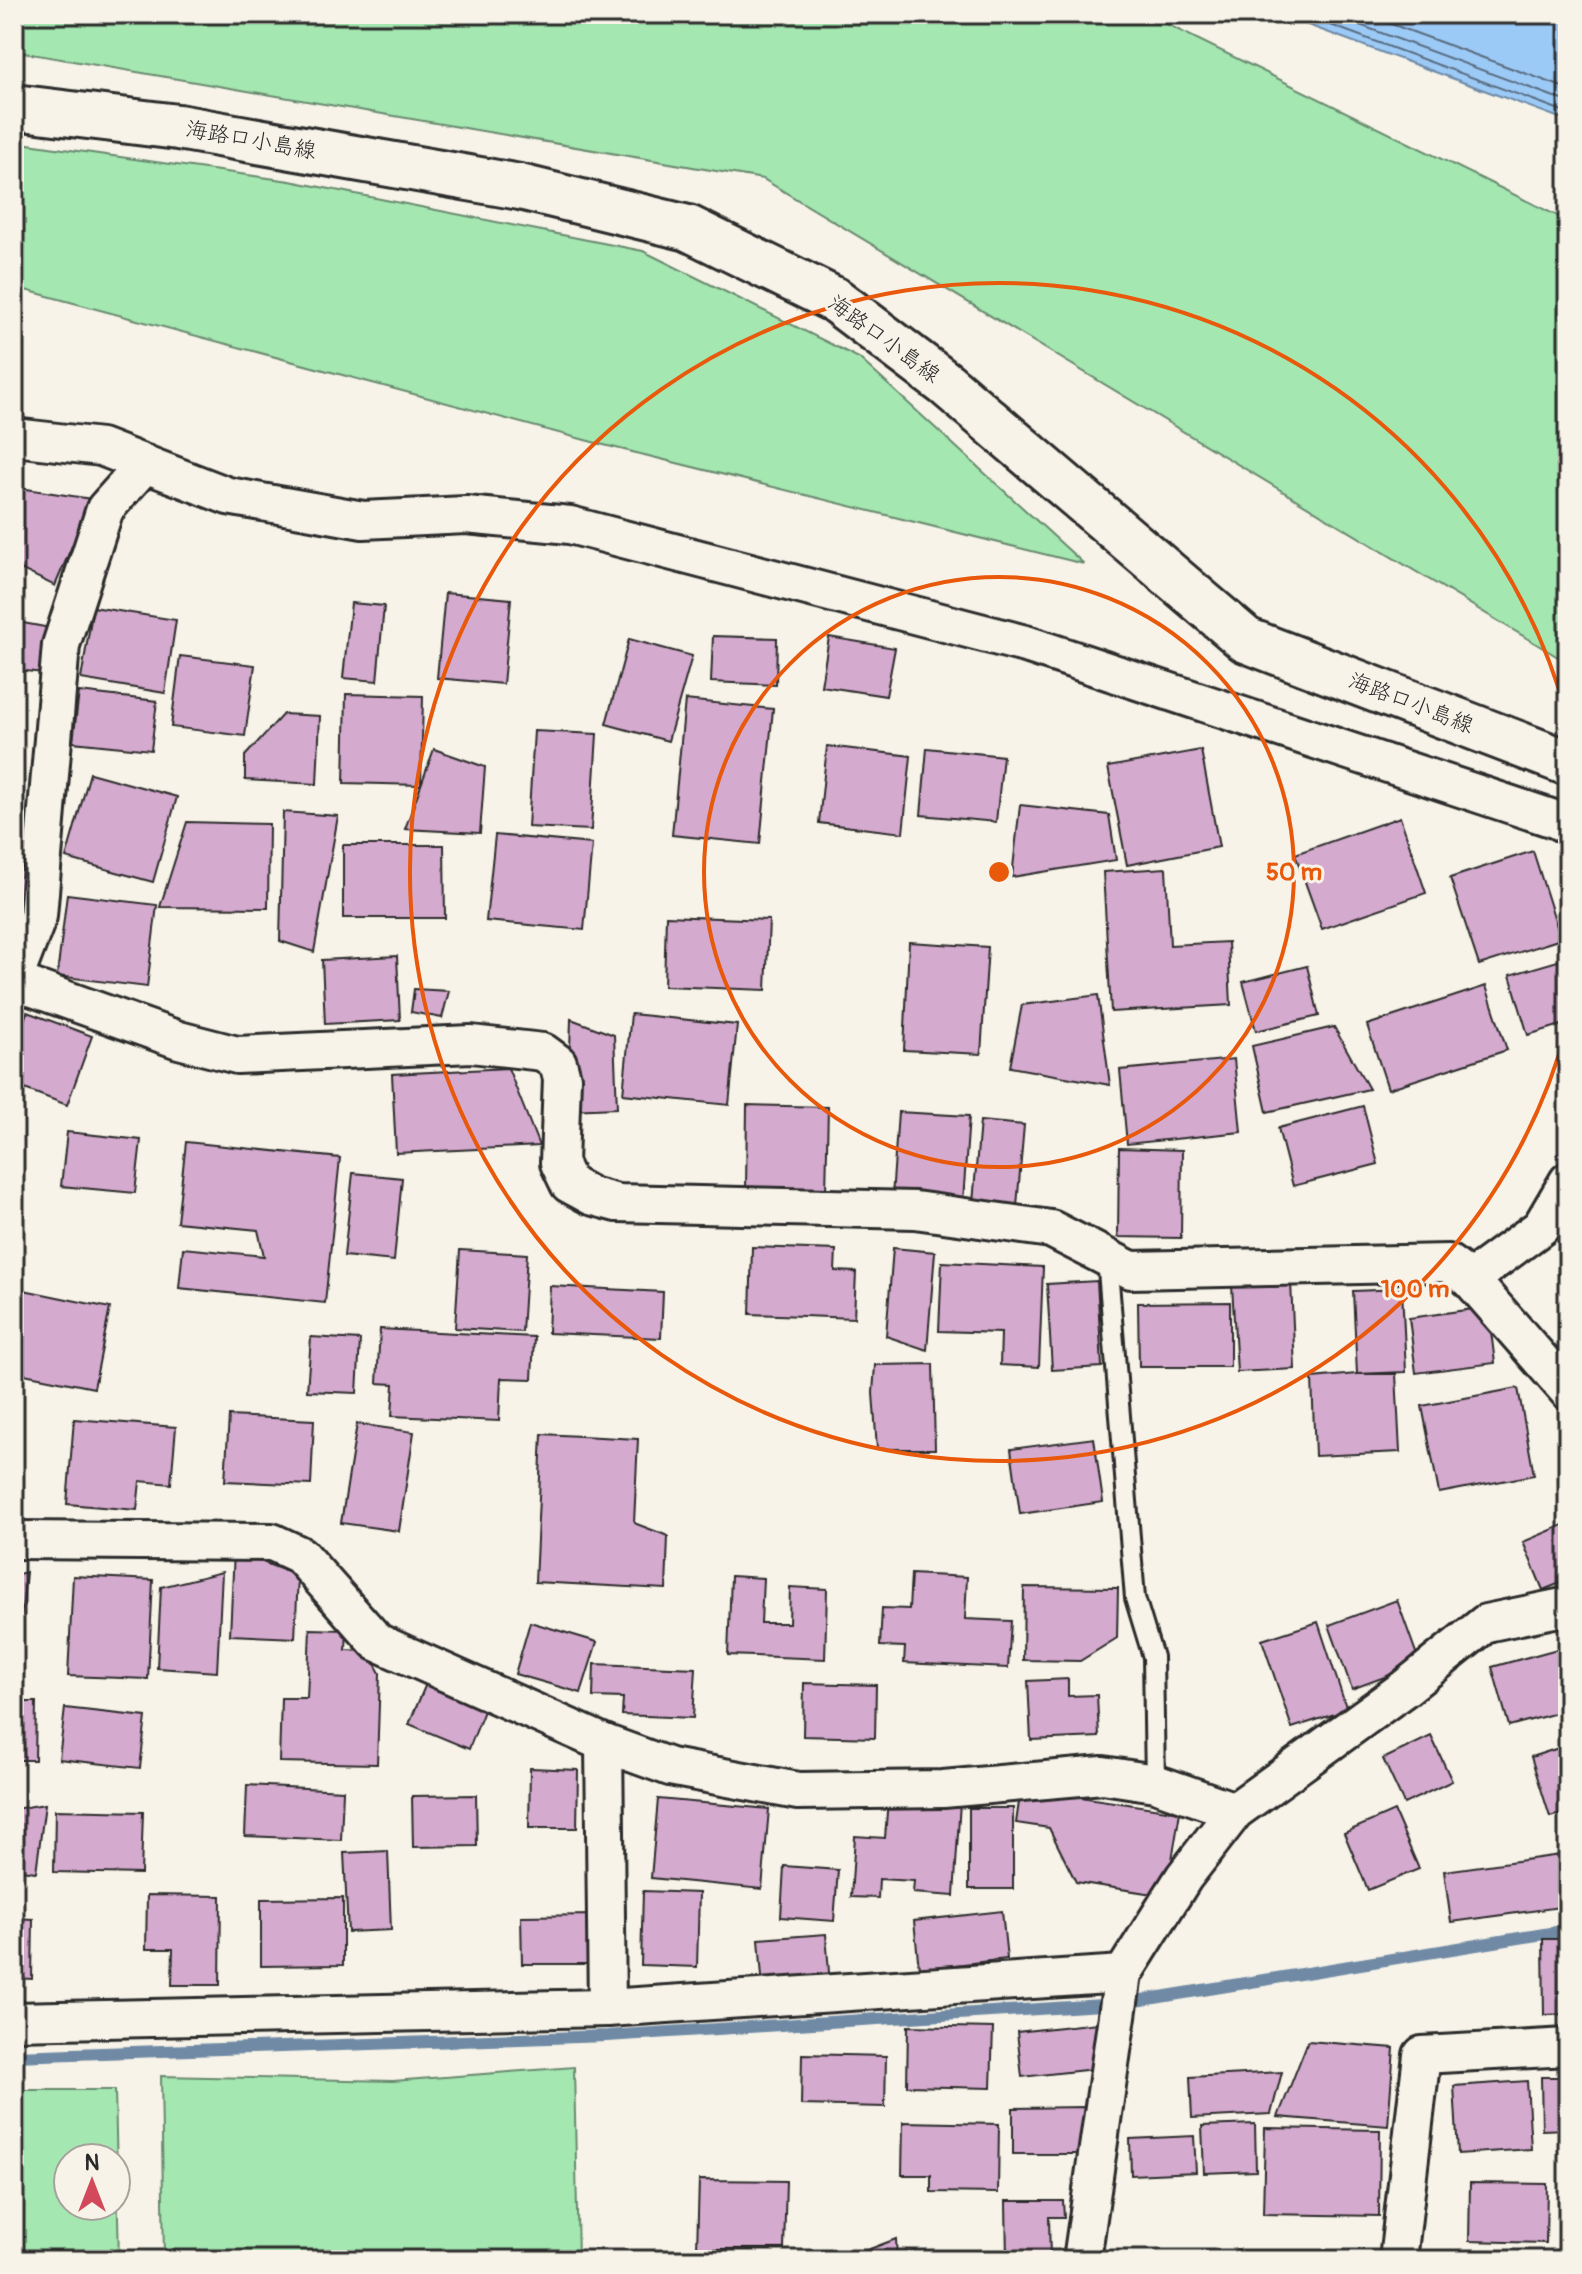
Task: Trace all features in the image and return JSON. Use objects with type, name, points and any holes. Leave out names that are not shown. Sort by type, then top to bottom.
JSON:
[{"type":"main road","name":"海路口小島線","points":[[14,107],[178,127],[520,187],[688,228],[835,300],[946,384],[1246,640],[1568,763]]},
{"type":"street","points":[[14,437],[101,447],[228,496],[363,520],[466,515],[570,525],[1029,645],[1568,826]]},
{"type":"street","points":[[145,464],[105,509],[61,645],[38,916],[14,980],[179,1040],[237,1055],[471,1044],[543,1052],[558,1063],[562,1078],[559,1163],[569,1184],[591,1196],[617,1203],[915,1210],[1051,1229],[1131,1270],[1448,1263],[1470,1279],[1568,1391]]},
{"type":"street","points":[[1470,1279],[1541,1227],[1568,1181]]},
{"type":"street","points":[[14,1540],[272,1542],[300,1555],[377,1642],[604,1743],[670,1767],[798,1791],[943,1789],[1103,1775],[1155,1783],[1235,1811]]},
{"type":"street","points":[[1082,2260],[1123,1974],[1184,1877],[1235,1811],[1405,1688],[1486,1623],[1568,1606]]},
{"type":"street","points":[[604,1743],[607,2008]]},
{"type":"street","points":[[14,2021],[607,2008],[1123,1974]]},
{"type":"street","points":[[1398,2260],[1422,2055],[1568,2047]]},
{"type":"lane","points":[[1107,1258],[1135,1598],[1153,1657],[1155,1783]]},
{"type":"green space","points":[[14,14],[1146,14],[1568,221],[1568,663],[763,179],[14,51]]},
{"type":"green space","points":[[14,142],[290,181],[643,251],[859,358],[1084,564],[600,444],[14,287]]},
{"type":"green space","points":[[574,2067],[578,2260],[164,2260],[161,2076],[393,2081]]},
{"type":"green space","points":[[14,2090],[115,2090],[116,2142],[52,2142],[52,2222],[118,2222],[119,2260],[14,2260]]},
{"type":"water","points":[[1278,14],[1568,14],[1568,121]]},
{"type":"building","points":[[20,488],[92,499],[55,586],[14,566],[14,509]]},
{"type":"building","points":[[445,593],[511,599],[503,684],[437,678]]},
{"type":"building","points":[[351,603],[384,606],[377,681],[343,678]]},
{"type":"building","points":[[93,607],[176,620],[165,693],[81,679]]},
{"type":"building","points":[[23,623],[56,629],[43,673],[17,670]]},
{"type":"building","points":[[713,636],[777,638],[776,685],[711,682]]},
{"type":"building","points":[[829,637],[895,648],[886,696],[821,686]]},
{"type":"building","points":[[629,639],[692,656],[668,741],[606,724]]},
{"type":"building","points":[[180,656],[255,665],[245,736],[171,727]]},
{"type":"building","points":[[79,692],[157,701],[151,750],[73,742]]},
{"type":"building","points":[[346,694],[423,696],[421,785],[344,783]]},
{"type":"building","points":[[685,700],[773,709],[760,844],[672,835]]},
{"type":"building","points":[[283,714],[320,716],[317,784],[245,780],[245,756]]},
{"type":"building","points":[[534,731],[597,734],[591,830],[528,827]]},
{"type":"building","points":[[827,746],[911,756],[903,833],[819,823]]},
{"type":"building","points":[[927,748],[1003,756],[996,822],[921,815]]},
{"type":"building","points":[[434,749],[485,767],[480,833],[405,829]]},
{"type":"building","points":[[1201,750],[1219,847],[1127,865],[1108,767]]},
{"type":"building","points":[[90,773],[177,797],[153,882],[66,858]]},
{"type":"building","points":[[1020,805],[1109,815],[1116,860],[1012,877]]},
{"type":"building","points":[[283,812],[338,816],[314,952],[280,941]]},
{"type":"building","points":[[1400,817],[1426,893],[1322,929],[1295,854]]},
{"type":"building","points":[[187,822],[269,824],[268,908],[160,907]]},
{"type":"building","points":[[495,835],[592,844],[584,930],[486,921]]},
{"type":"building","points":[[14,840],[27,841],[19,946],[14,946]]},
{"type":"building","points":[[343,845],[444,845],[445,918],[343,918]]},
{"type":"building","points":[[1533,851],[1561,939],[1479,965],[1450,878]]},
{"type":"building","points":[[1166,868],[1170,945],[1228,942],[1231,1005],[1111,1012],[1103,872]]},
{"type":"building","points":[[67,894],[157,905],[147,987],[57,976]]},
{"type":"building","points":[[666,916],[769,920],[766,990],[664,986]]},
{"type":"building","points":[[909,942],[988,947],[981,1054],[904,1050]]},
{"type":"building","points":[[397,956],[400,1020],[325,1024],[322,960]]},
{"type":"building","points":[[1568,958],[1568,1023],[1528,1035],[1510,975]]},
{"type":"building","points":[[1307,966],[1319,1016],[1256,1031],[1243,982]]},
{"type":"building","points":[[1486,986],[1507,1050],[1388,1089],[1367,1025]]},
{"type":"building","points":[[414,989],[449,991],[442,1018],[411,1012]]},
{"type":"building","points":[[1098,995],[1110,1085],[1010,1067],[1022,1005]]},
{"type":"building","points":[[27,1012],[92,1036],[67,1105],[14,1085],[14,1049]]},
{"type":"building","points":[[631,1014],[737,1025],[729,1105],[623,1094]]},
{"type":"building","points":[[571,1019],[614,1035],[617,1108],[568,1110]]},
{"type":"building","points":[[1334,1027],[1369,1089],[1267,1112],[1252,1046]]},
{"type":"building","points":[[1234,1059],[1241,1132],[1127,1144],[1120,1070]]},
{"type":"building","points":[[508,1068],[539,1146],[396,1153],[392,1074]]},
{"type":"building","points":[[747,1105],[828,1107],[826,1192],[746,1191]]},
{"type":"building","points":[[1363,1106],[1378,1164],[1293,1186],[1278,1128]]},
{"type":"building","points":[[898,1112],[969,1116],[963,1201],[892,1197]]},
{"type":"building","points":[[980,1121],[1024,1125],[1017,1206],[973,1203]]},
{"type":"building","points":[[67,1132],[141,1140],[135,1193],[61,1186]]},
{"type":"building","points":[[186,1142],[340,1158],[325,1303],[179,1288],[183,1248],[264,1256],[258,1230],[177,1222]]},
{"type":"building","points":[[1119,1148],[1182,1150],[1181,1238],[1118,1237]]},
{"type":"building","points":[[353,1173],[402,1178],[394,1261],[344,1256]]},
{"type":"building","points":[[752,1247],[836,1250],[835,1271],[856,1272],[854,1318],[750,1314]]},
{"type":"building","points":[[893,1248],[935,1252],[927,1350],[886,1336]]},
{"type":"building","points":[[460,1250],[527,1254],[522,1332],[455,1328]]},
{"type":"building","points":[[942,1262],[1043,1267],[1039,1367],[1000,1365],[1001,1333],[939,1331]]},
{"type":"building","points":[[1097,1281],[1102,1367],[1052,1370],[1047,1284]]},
{"type":"building","points":[[1291,1282],[1295,1369],[1237,1372],[1232,1285]]},
{"type":"building","points":[[550,1286],[663,1292],[661,1338],[548,1333]]},
{"type":"building","points":[[1402,1289],[1406,1372],[1357,1374],[1353,1291]]},
{"type":"building","points":[[24,1290],[110,1308],[94,1388],[14,1372],[14,1341]]},
{"type":"building","points":[[1230,1302],[1230,1367],[1139,1367],[1138,1303]]},
{"type":"building","points":[[1488,1307],[1495,1363],[1416,1373],[1409,1318]]},
{"type":"building","points":[[1568,1326],[1568,1351],[1562,1328]]},
{"type":"building","points":[[380,1329],[534,1337],[532,1379],[501,1378],[499,1421],[392,1416],[394,1384],[377,1383]]},
{"type":"building","points":[[311,1337],[360,1340],[357,1393],[307,1391]]},
{"type":"building","points":[[933,1364],[935,1449],[877,1449],[873,1393],[875,1365]]},
{"type":"building","points":[[1396,1374],[1400,1452],[1315,1456],[1312,1378]]},
{"type":"building","points":[[1518,1388],[1534,1475],[1439,1493],[1422,1406]]},
{"type":"building","points":[[229,1416],[314,1420],[311,1485],[225,1481]]},
{"type":"building","points":[[74,1419],[176,1427],[171,1484],[140,1481],[137,1510],[67,1504]]},
{"type":"building","points":[[357,1424],[414,1432],[399,1531],[341,1523]]},
{"type":"building","points":[[542,1434],[638,1439],[634,1523],[668,1536],[666,1589],[535,1582]]},
{"type":"building","points":[[1094,1438],[1103,1502],[1020,1514],[1011,1449]]},
{"type":"building","points":[[1568,1523],[1568,1580],[1543,1590],[1523,1542]]},
{"type":"building","points":[[234,1551],[298,1576],[295,1638],[230,1635]]},
{"type":"building","points":[[26,1572],[17,1659],[14,1658],[14,1575]]},
{"type":"building","points":[[222,1572],[217,1672],[157,1668],[161,1587]]},
{"type":"building","points":[[911,1574],[967,1577],[965,1619],[1011,1621],[1008,1668],[904,1663],[905,1647],[880,1646],[882,1608],[909,1609]]},
{"type":"building","points":[[73,1576],[153,1580],[148,1679],[68,1676]]},
{"type":"building","points":[[731,1576],[763,1578],[761,1623],[789,1623],[790,1587],[827,1589],[825,1659],[728,1655]]},
{"type":"building","points":[[1024,1587],[1118,1588],[1117,1638],[1080,1661],[1023,1660]]},
{"type":"building","points":[[1397,1600],[1420,1664],[1352,1689],[1329,1625]]},
{"type":"building","points":[[530,1622],[597,1642],[581,1693],[515,1674]]},
{"type":"building","points":[[1318,1622],[1347,1710],[1292,1728],[1262,1640]]},
{"type":"building","points":[[310,1629],[347,1630],[346,1650],[368,1651],[380,1673],[377,1764],[279,1762],[281,1698],[307,1698]]},
{"type":"building","points":[[1568,1646],[1568,1710],[1509,1726],[1492,1667]]},
{"type":"building","points":[[594,1664],[696,1668],[693,1718],[622,1715],[623,1698],[593,1697]]},
{"type":"building","points":[[428,1679],[487,1703],[469,1749],[409,1724]]},
{"type":"building","points":[[1068,1679],[1068,1696],[1097,1695],[1099,1737],[1031,1740],[1028,1681]]},
{"type":"building","points":[[804,1683],[876,1685],[875,1738],[803,1736]]},
{"type":"building","points":[[14,1702],[36,1702],[35,1760],[14,1760]]},
{"type":"building","points":[[65,1708],[146,1717],[140,1768],[59,1759]]},
{"type":"building","points":[[1431,1736],[1452,1781],[1404,1804],[1383,1759]]},
{"type":"building","points":[[1568,1745],[1568,1812],[1550,1817],[1531,1757]]},
{"type":"building","points":[[530,1768],[578,1770],[577,1828],[529,1828]]},
{"type":"building","points":[[247,1785],[343,1790],[341,1840],[245,1836]]},
{"type":"building","points":[[1021,1788],[1180,1812],[1166,1896],[1076,1882],[1049,1828],[1016,1823]]},
{"type":"building","points":[[476,1795],[477,1846],[413,1847],[412,1796]]},
{"type":"building","points":[[888,1798],[960,1802],[954,1896],[913,1893],[914,1881],[879,1879],[878,1898],[851,1897],[855,1836],[885,1838]]},
{"type":"building","points":[[658,1799],[769,1809],[762,1889],[651,1878]]},
{"type":"building","points":[[45,1804],[36,1872],[14,1869],[14,1809]]},
{"type":"building","points":[[969,1808],[1013,1808],[1013,1889],[969,1889]]},
{"type":"building","points":[[55,1810],[143,1812],[141,1874],[54,1872]]},
{"type":"building","points":[[1394,1811],[1419,1869],[1368,1890],[1344,1833]]},
{"type":"building","points":[[388,1851],[391,1930],[348,1932],[344,1853]]},
{"type":"building","points":[[1568,1854],[1568,1906],[1451,1922],[1444,1871]]},
{"type":"building","points":[[784,1866],[838,1870],[834,1921],[781,1917]]},
{"type":"building","points":[[643,1891],[699,1893],[697,1967],[641,1965]]},
{"type":"building","points":[[147,1895],[221,1896],[220,1985],[172,1985],[173,1949],[146,1949]]},
{"type":"building","points":[[343,1898],[343,1965],[261,1966],[261,1899]]},
{"type":"building","points":[[1002,1911],[1007,1959],[919,1969],[914,1921]]},
{"type":"building","points":[[597,1915],[597,1964],[522,1964],[521,1916]]},
{"type":"building","points":[[14,1918],[33,1919],[32,1979],[14,1978]]},
{"type":"building","points":[[826,1934],[830,1985],[763,1990],[759,1939]]},
{"type":"building","points":[[1543,1939],[1568,1939],[1568,2014],[1544,2015]]},
{"type":"building","points":[[1097,2023],[1103,2068],[1022,2077],[1017,2032]]},
{"type":"building","points":[[908,2026],[993,2028],[991,2088],[907,2086]]},
{"type":"building","points":[[1308,2041],[1394,2048],[1388,2126],[1278,2117]]},
{"type":"building","points":[[802,2054],[886,2056],[885,2107],[801,2105]]},
{"type":"building","points":[[1282,2072],[1271,2114],[1192,2118],[1190,2077]]},
{"type":"building","points":[[1541,2077],[1568,2077],[1568,2129],[1542,2130]]},
{"type":"building","points":[[1527,2081],[1531,2149],[1458,2154],[1454,2086]]},
{"type":"building","points":[[1084,2107],[1085,2154],[1013,2154],[1013,2108]]},
{"type":"building","points":[[903,2122],[999,2124],[998,2193],[931,2192],[931,2175],[902,2175]]},
{"type":"building","points":[[1255,2124],[1256,2171],[1204,2173],[1202,2126]]},
{"type":"building","points":[[1265,2128],[1380,2130],[1379,2216],[1263,2214]]},
{"type":"building","points":[[1194,2136],[1196,2172],[1131,2175],[1130,2139]]},
{"type":"building","points":[[699,2180],[786,2181],[784,2249],[697,2249]]},
{"type":"building","points":[[1470,2183],[1547,2184],[1546,2243],[1469,2241]]},
{"type":"building","points":[[1006,2201],[1063,2201],[1064,2217],[1049,2217],[1050,2259],[1007,2260]]},
{"type":"building","points":[[896,2239],[897,2260],[841,2260]]},
{"type":"building","points":[[901,2252],[981,2252],[981,2260],[901,2260]]},
{"type":"waterway","points":[[14,2056],[607,2036],[1118,2004],[1568,1930]]}]
